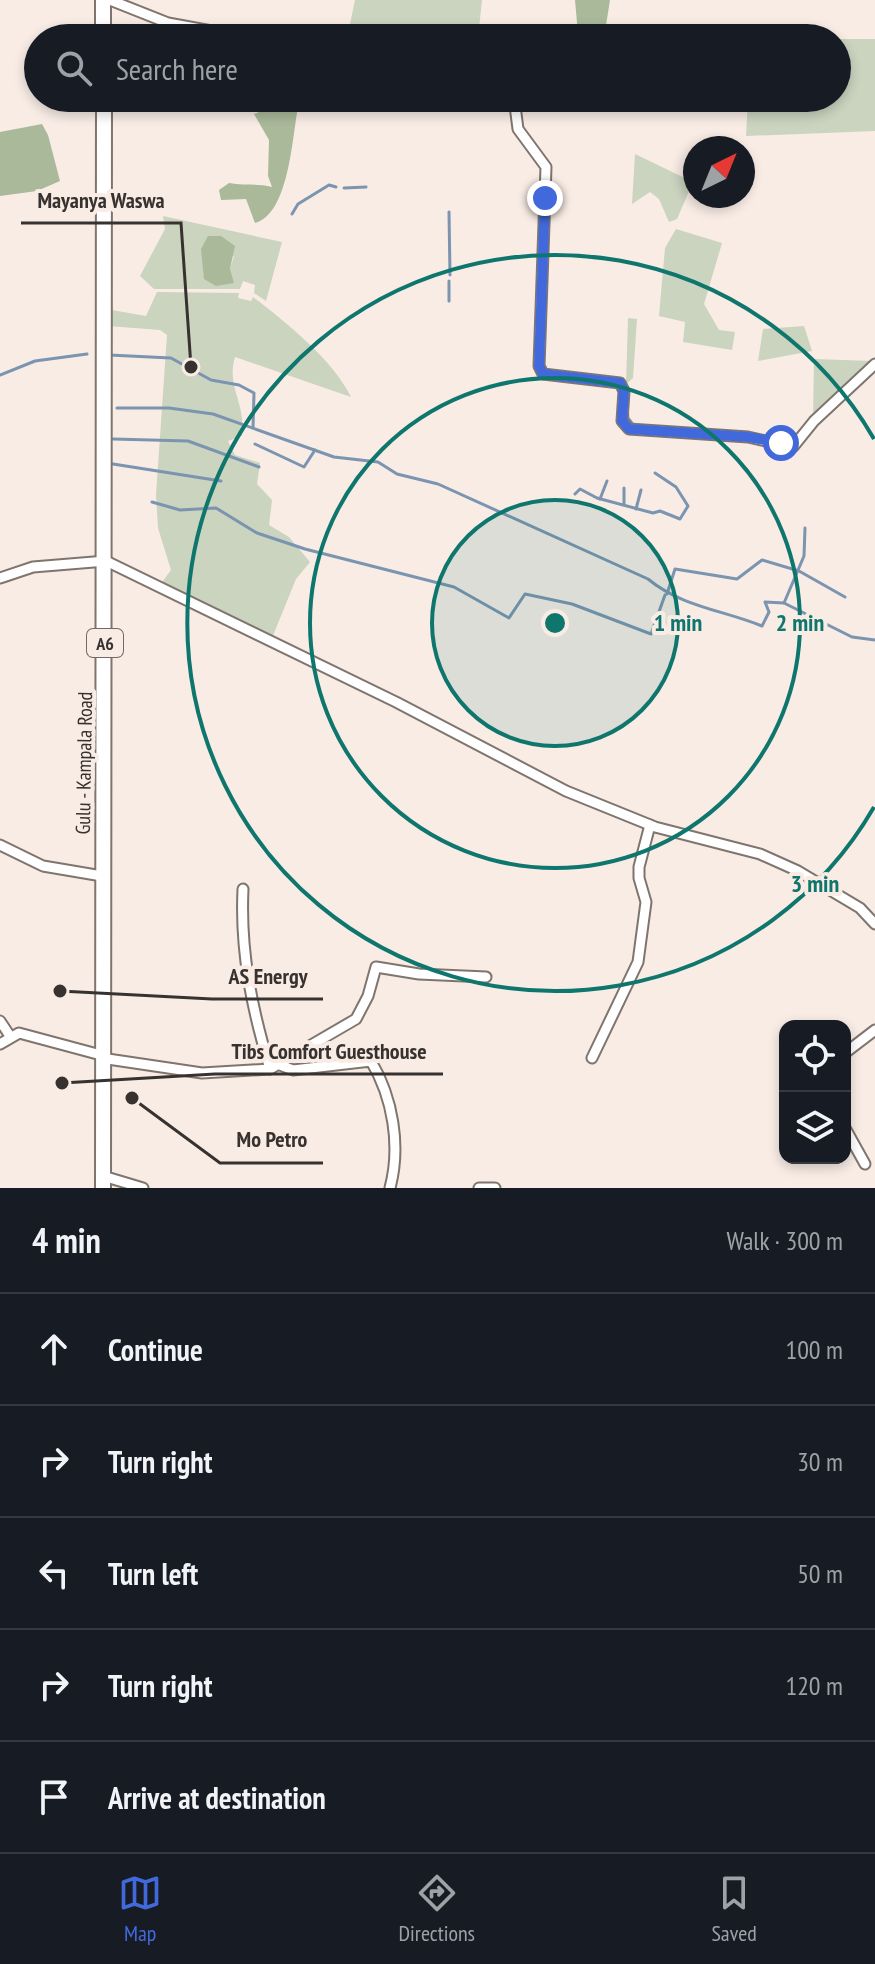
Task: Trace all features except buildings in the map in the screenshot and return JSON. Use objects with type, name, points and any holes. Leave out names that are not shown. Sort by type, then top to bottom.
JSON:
[{"type":"main road","points":[[103,0],[103,24]]},
{"type":"main road","name":"Gulu - Kampala Road","points":[[103,1182],[104,112]]},
{"type":"street","points":[[110,0],[173,24]]},
{"type":"street","points":[[516,112],[518,129],[546,167],[539,366],[543,374],[620,383],[624,391],[622,421],[629,429],[748,437],[793,447],[814,421],[875,364]]},
{"type":"street","points":[[0,578],[33,567],[106,561],[396,702],[566,791],[650,825],[760,854],[786,865],[860,908],[875,924]]},
{"type":"street","points":[[592,1058],[638,962],[646,902],[639,867],[650,825]]},
{"type":"street","points":[[0,845],[43,866],[102,876]]},
{"type":"street","points":[[243,889],[244,956],[256,1026],[270,1069]]},
{"type":"street","points":[[0,1044],[19,1033],[101,1057],[202,1073],[270,1069],[356,1019],[368,996],[376,967],[419,974],[486,977]]},
{"type":"street","points":[[0,1021],[10,1036]]},
{"type":"street","points":[[851,1048],[875,1030]]},
{"type":"street","points":[[280,1065],[293,1070],[371,1061],[393,1112],[395,1141],[390,1188]]},
{"type":"street","points":[[851,1139],[865,1164]]},
{"type":"street","points":[[103,1182],[143,1188]]},
{"type":"street","points":[[479,1188],[495,1188]]},
{"type":"green space","points":[[355,0],[482,0],[479,24],[350,24]]},
{"type":"green space","points":[[575,0],[610,0],[606,24],[577,24]]},
{"type":"green space","points":[[851,39],[875,39],[875,131],[746,136],[747,112],[851,112]]},
{"type":"green space","points":[[297,112],[282,191],[266,217],[255,223],[246,199],[221,200],[219,190],[229,183],[272,187],[268,176],[269,140],[254,114]]},
{"type":"green space","points":[[42,124],[48,135],[60,181],[37,191],[0,196],[0,132]]},
{"type":"green space","points":[[635,154],[683,177],[683,205],[677,219],[669,222],[659,199],[650,192],[632,204]]},
{"type":"green space","points":[[163,216],[282,242],[266,301],[254,293],[255,285],[243,281],[240,289],[154,289],[140,276],[165,229]],"holes":[[[234,256],[230,269],[204,279],[204,264]]]},
{"type":"green space","points":[[676,229],[722,243],[704,304],[719,330],[735,332],[732,350],[683,342],[685,322],[659,316],[665,248]]},
{"type":"green space","points":[[208,236],[221,236],[235,246],[230,269],[234,283],[216,286],[204,279],[201,249]]},
{"type":"green space","points":[[157,292],[239,293],[238,298],[251,301],[253,297],[321,356],[351,397],[235,357],[233,378],[242,436],[228,441],[235,455],[260,463],[257,484],[272,500],[269,525],[289,537],[310,562],[296,579],[272,638],[160,585],[171,570],[158,528],[156,495],[167,335],[160,330],[108,326],[106,309],[146,316]]},
{"type":"green space","points":[[628,318],[637,319],[633,378],[626,384]]},
{"type":"green space","points":[[804,326],[812,351],[758,361],[763,329]]},
{"type":"green space","points":[[814,359],[872,361],[813,420]]},
{"type":"waterway","points":[[292,214],[298,204],[329,185],[336,187]]},
{"type":"waterway","points":[[344,188],[366,187]]},
{"type":"waterway","points":[[449,212],[450,275]]},
{"type":"waterway","points":[[449,281],[449,301]]},
{"type":"waterway","points":[[0,375],[35,361],[87,354]]},
{"type":"waterway","points":[[109,355],[171,358],[211,380],[239,385],[254,393],[253,428]]},
{"type":"waterway","points":[[627,407],[628,418],[634,426]]},
{"type":"waterway","points":[[117,408],[169,408],[213,414],[334,457],[378,462],[397,474],[438,484],[648,579],[689,602],[762,626],[769,612],[765,602],[784,603],[852,637],[875,640]]},
{"type":"waterway","points":[[113,439],[188,441],[259,467]]},
{"type":"waterway","points":[[255,444],[304,467],[315,450]]},
{"type":"waterway","points":[[113,464],[221,481]]},
{"type":"waterway","points":[[575,494],[580,489],[597,498],[653,513],[660,511],[680,519],[688,506],[676,487],[655,473]]},
{"type":"waterway","points":[[600,499],[607,481]]},
{"type":"waterway","points":[[624,488],[624,504]]},
{"type":"waterway","points":[[636,509],[641,490]]},
{"type":"waterway","points":[[152,502],[180,510],[216,508],[257,533],[305,549],[454,587],[509,618],[525,594],[572,604],[651,634],[665,595]]},
{"type":"waterway","points":[[784,603],[804,556],[805,528]]},
{"type":"waterway","points":[[667,594],[675,569],[737,579],[762,560],[799,571],[845,597]]},
{"type":"place","name":"Mayanya Waswa","points":[[191,367]]},
{"type":"place","name":"AS Energy","points":[[60,991]]},
{"type":"place","name":"Tibs Comfort Guesthouse","points":[[62,1083]]},
{"type":"place","name":"Mo Petro","points":[[132,1098]]},
{"type":"route","points":[[545,198],[539,366],[543,374],[617,380],[624,391],[622,421],[629,429],[748,437],[781,443]]}]
